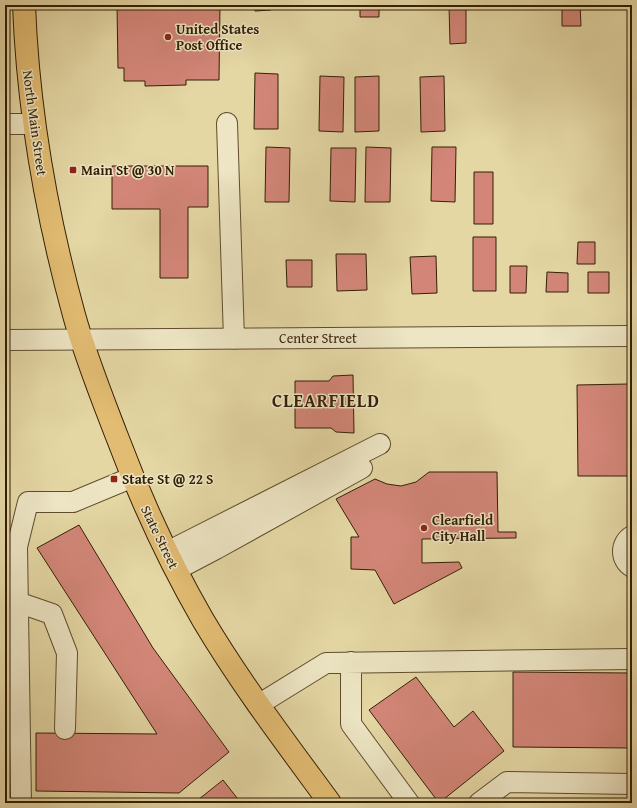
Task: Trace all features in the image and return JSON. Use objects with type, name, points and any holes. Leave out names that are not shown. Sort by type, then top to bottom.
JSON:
[{"type":"main road","name":"North Main Street","points":[[24,5],[27,62],[33,124],[55,239]]},
{"type":"main road","name":"State Street","points":[[55,239],[74,316],[111,422],[133,477],[172,561],[210,631],[258,705],[330,803]]},
{"type":"street","points":[[227,123],[234,339]]},
{"type":"street","points":[[5,124],[33,124]]},
{"type":"street","name":"Center Street","points":[[5,340],[632,336]]},
{"type":"street","points":[[172,561],[382,450]]},
{"type":"street","points":[[21,803],[17,547],[28,502],[73,502],[133,477]]},
{"type":"street","points":[[632,536],[625,541],[622,549],[625,562],[632,567]]},
{"type":"street","points":[[17,602],[52,614],[55,620],[67,653],[65,729]]},
{"type":"street","points":[[258,705],[326,663],[632,659]]},
{"type":"street","points":[[351,662],[351,724],[409,803]]},
{"type":"street","points":[[479,803],[508,782],[632,784]]},
{"type":"building","name":"United States Post Office","points":[[117,5],[220,5],[219,80],[186,80],[186,85],[145,86],[145,81],[124,81],[124,68],[118,68]]},
{"type":"building","points":[[255,5],[271,5],[271,10],[255,11]]},
{"type":"building","points":[[360,5],[379,5],[379,17],[360,17]]},
{"type":"building","points":[[449,5],[466,5],[466,43],[450,44]]},
{"type":"building","points":[[562,5],[580,5],[581,26],[562,26]]},
{"type":"building","points":[[255,73],[278,74],[278,129],[254,129]]},
{"type":"building","points":[[320,76],[344,77],[343,132],[319,131]]},
{"type":"building","points":[[379,76],[379,131],[355,132],[355,77]]},
{"type":"building","points":[[444,76],[445,131],[421,132],[420,77]]},
{"type":"building","points":[[266,147],[290,148],[289,202],[265,202]]},
{"type":"building","points":[[366,147],[391,148],[390,202],[365,202]]},
{"type":"building","points":[[432,147],[456,147],[455,202],[431,201]]},
{"type":"building","points":[[331,148],[356,148],[355,202],[330,201]]},
{"type":"building","points":[[112,166],[208,166],[208,207],[188,207],[188,278],[160,278],[160,209],[112,209]]},
{"type":"building","points":[[474,172],[493,172],[493,224],[474,224]]},
{"type":"building","points":[[473,237],[496,237],[496,291],[473,291]]},
{"type":"building","points":[[578,242],[595,242],[595,264],[577,264]]},
{"type":"building","points":[[336,254],[366,254],[367,290],[337,291]]},
{"type":"building","points":[[436,256],[437,293],[412,294],[410,257]]},
{"type":"building","points":[[286,260],[312,260],[312,287],[287,287]]},
{"type":"building","points":[[510,266],[527,266],[526,293],[510,293]]},
{"type":"building","points":[[547,272],[568,273],[568,292],[546,292]]},
{"type":"building","points":[[588,272],[609,272],[609,293],[588,293]]},
{"type":"building","points":[[353,375],[354,433],[336,432],[331,428],[295,428],[295,381],[329,381],[333,376]]},
{"type":"building","points":[[628,384],[629,476],[578,476],[577,385]]},
{"type":"building","points":[[429,472],[497,472],[498,532],[516,532],[516,538],[422,539],[422,563],[459,562],[462,568],[394,604],[375,570],[351,569],[351,537],[359,537],[336,499],[375,479],[387,484],[401,486],[416,482]]},
{"type":"building","points":[[79,525],[153,648],[229,752],[179,793],[36,791],[36,733],[157,734],[37,548]]},
{"type":"building","points":[[513,672],[630,673],[629,748],[513,747]]},
{"type":"building","points":[[416,677],[454,727],[473,711],[504,751],[439,803],[369,710]]},
{"type":"building","points":[[223,780],[241,803],[194,803]]},
{"type":"place","name":"United States Post Office","points":[[168,37]]},
{"type":"place","name":"Main St @ 30 N","points":[[73,170]]},
{"type":"place","name":"State St @ 22 S","points":[[114,479]]},
{"type":"place","name":"Clearfield City Hall","points":[[424,528]]},
{"type":"district","name":"CLEARFIELD","points":[[326,400]]}]
